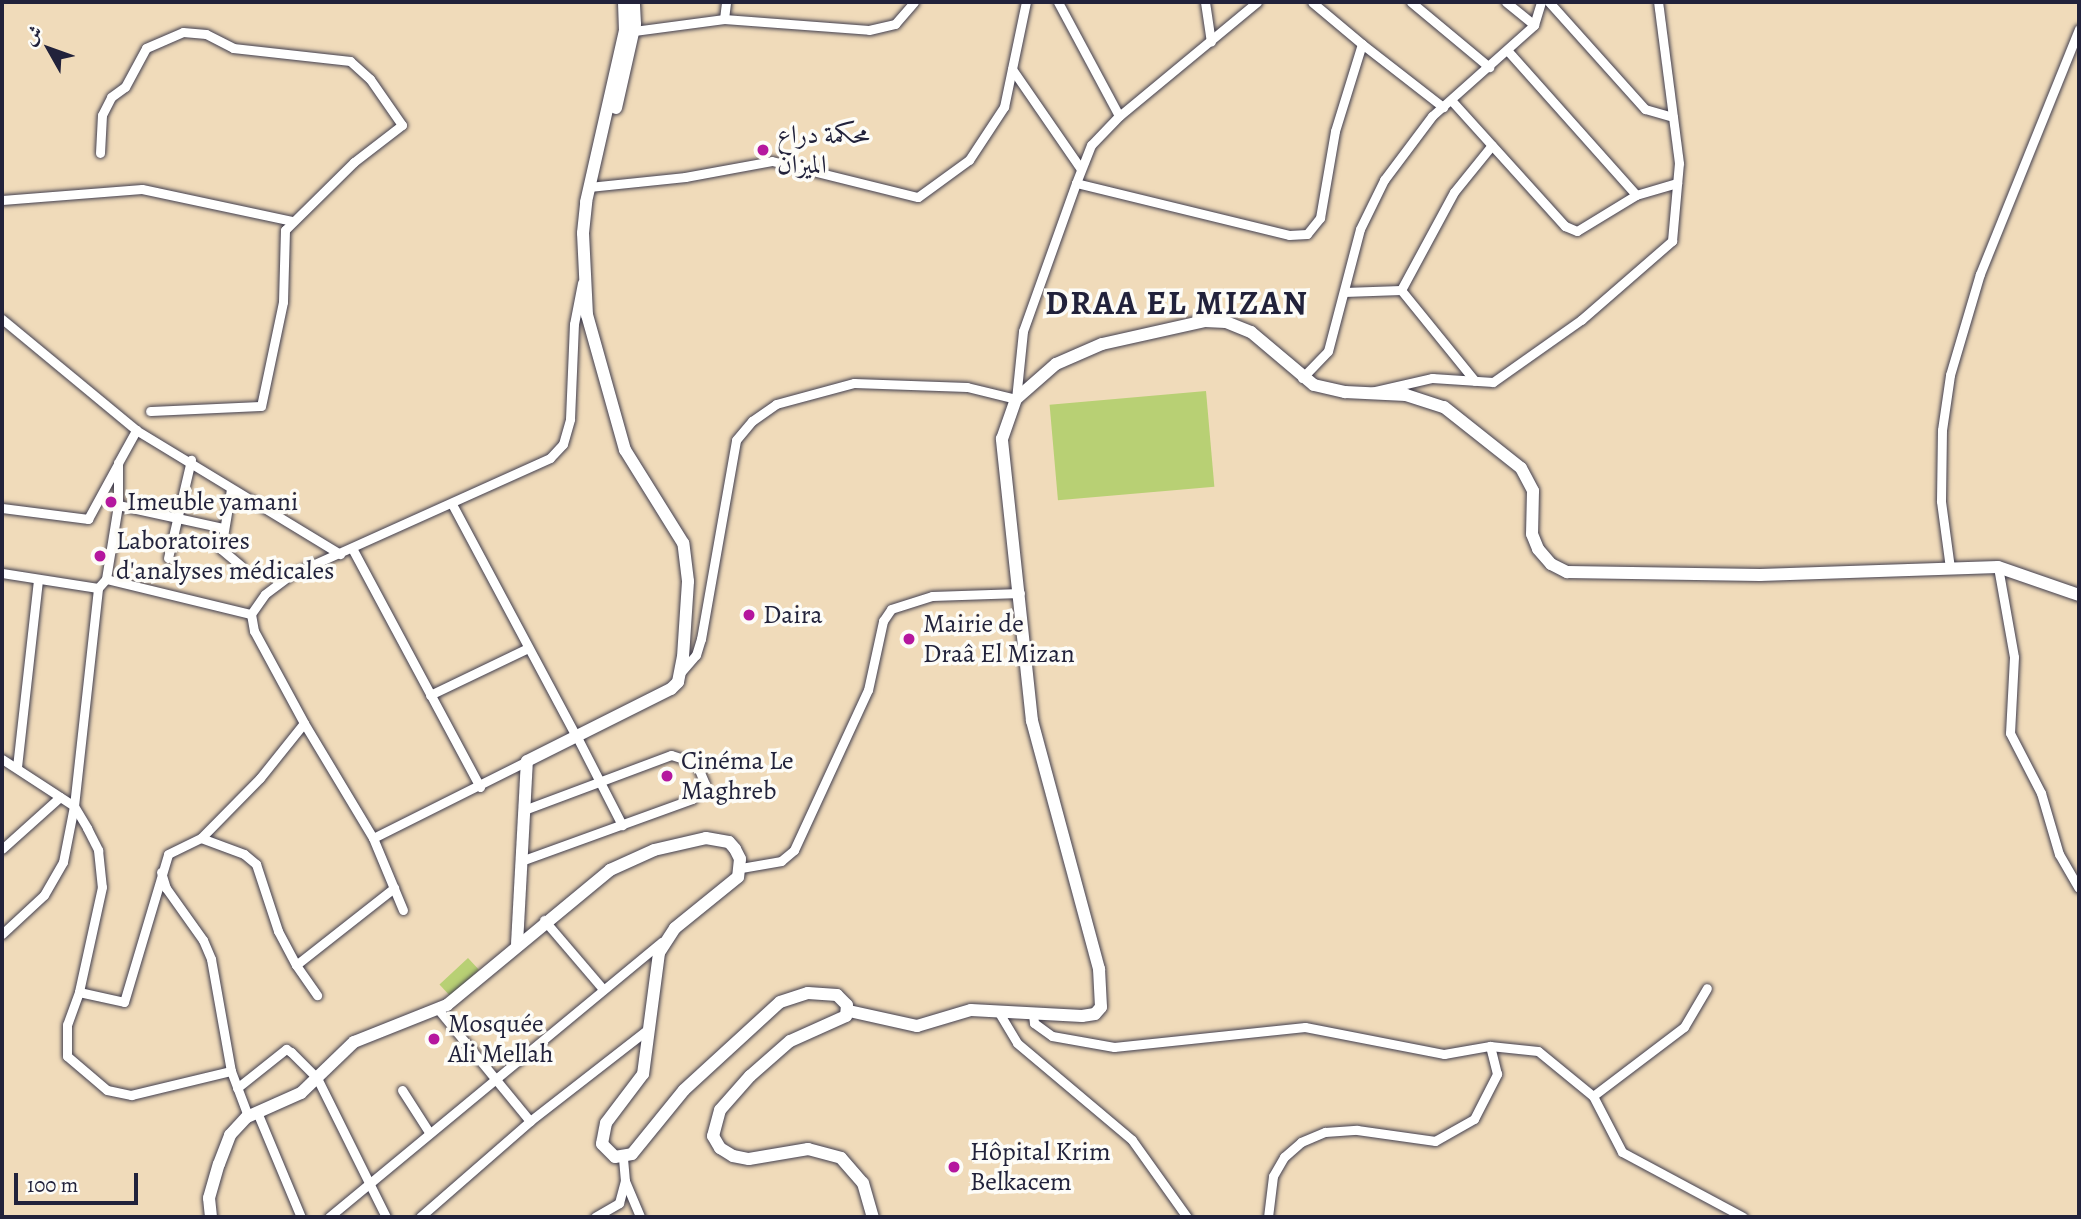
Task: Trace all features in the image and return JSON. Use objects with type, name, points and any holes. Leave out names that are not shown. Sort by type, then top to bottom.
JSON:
[{"type":"main road","points":[[517,944],[527,761],[671,690],[681,672],[687,560],[674,524],[625,450],[597,357],[583,265],[593,186],[625,31],[624,2]]},
{"type":"main road","points":[[593,186],[634,31],[634,2]]},
{"type":"main road","points":[[211,1217],[209,1198],[230,1135],[253,1114],[290,1100],[354,1042],[438,1009],[544,920],[610,870],[691,840],[729,842],[740,859],[741,868],[729,887],[666,939],[653,974],[643,1074],[602,1133],[606,1152],[624,1159],[684,1090],[780,1002],[825,993],[837,995],[849,1011],[917,1026],[971,1010],[1090,1015],[1099,1011],[1103,997],[1054,793],[1032,721],[1002,439],[1016,399],[1070,355],[1215,320],[1251,332],[1302,378],[1328,389],[1426,398],[1455,412],[1521,468],[1533,491],[1532,534],[1538,549],[1567,572],[1760,575],[1998,567],[2079,595]]},
{"type":"main road","points":[[849,1011],[841,1020],[790,1041],[750,1076],[720,1110],[713,1136],[720,1148],[733,1156],[749,1159],[808,1149],[841,1158],[863,1183],[873,1217]]},
{"type":"street","points":[[724,19],[726,2]]},
{"type":"street","points":[[634,31],[724,19],[869,30],[895,24],[914,2]]},
{"type":"street","points":[[593,186],[772,161],[918,197],[969,160],[1004,107],[1026,2]]},
{"type":"street","points":[[1058,2],[1119,116]]},
{"type":"street","points":[[1205,2],[1211,42]]},
{"type":"street","points":[[681,672],[696,655],[701,639],[729,464],[736,440],[752,421],[776,404],[854,383],[967,387],[1016,399],[1023,331],[1091,145],[1119,116],[1257,2]]},
{"type":"street","points":[[1312,2],[1443,107]]},
{"type":"street","points":[[1411,2],[1489,67]]},
{"type":"street","points":[[1506,2],[1534,25]]},
{"type":"street","points":[[1302,378],[1328,351],[1360,229],[1384,180],[1443,107],[1534,25],[1541,2]]},
{"type":"street","points":[[1549,2],[1645,109],[1674,117]]},
{"type":"street","points":[[1368,393],[1432,378],[1493,383],[1581,320],[1672,241],[1677,183],[1674,117],[1658,2]]},
{"type":"street","points":[[1950,568],[1941,501],[1942,430],[1950,375],[1980,274],[2079,29]]},
{"type":"street","points":[[100,153],[102,116],[111,97],[125,87],[138,69],[146,48],[158,40],[195,33],[233,48],[350,61],[370,79],[401,125],[292,220],[285,230],[283,302],[264,403],[258,408],[150,411]]},
{"type":"street","points":[[1076,183],[1289,235],[1307,234],[1320,218],[1335,131],[1362,44]]},
{"type":"street","points":[[1507,50],[1636,195]]},
{"type":"street","points":[[1012,69],[1081,169]]},
{"type":"street","points":[[1451,100],[1565,226],[1577,230],[1636,195],[1677,183]]},
{"type":"street","points":[[1401,290],[1454,192],[1492,145]]},
{"type":"street","points":[[2,200],[142,189],[292,220]]},
{"type":"street","points":[[403,910],[373,838],[304,723],[254,631],[251,614],[265,594],[290,575],[353,550],[550,458],[563,444],[570,419],[574,324],[583,265]]},
{"type":"street","points":[[1344,292],[1401,290]]},
{"type":"street","points":[[1401,290],[1475,381]]},
{"type":"street","points":[[2,319],[136,430],[191,460],[231,489],[340,554]]},
{"type":"street","points":[[2,508],[88,519],[136,430]]},
{"type":"street","points":[[168,558],[191,460]]},
{"type":"street","points":[[2,934],[44,895],[63,862],[74,806],[97,589],[106,579],[118,505],[118,463]]},
{"type":"street","points":[[231,489],[221,549],[241,566]]},
{"type":"street","points":[[452,504],[622,825]]},
{"type":"street","points":[[118,505],[223,528]]},
{"type":"street","points":[[353,550],[480,787]]},
{"type":"street","points":[[1998,567],[2014,657],[2010,733],[2041,793],[2059,854],[2079,888]]},
{"type":"street","points":[[2,573],[97,589]]},
{"type":"street","points":[[17,767],[38,579]]},
{"type":"street","points":[[106,579],[251,614]]},
{"type":"street","points":[[741,868],[781,861],[794,850],[868,690],[883,621],[891,609],[932,596],[1020,593]]},
{"type":"street","points":[[430,695],[528,648]]},
{"type":"street","points":[[79,992],[124,1002],[160,870],[168,855],[201,838],[260,778],[304,723]]},
{"type":"street","points":[[521,861],[692,799],[705,784],[696,763],[671,755],[524,810]]},
{"type":"street","points":[[2,760],[17,767],[74,806],[98,850],[102,887],[79,992],[67,1025],[67,1056],[107,1090],[131,1095],[231,1071]]},
{"type":"street","points":[[373,838],[480,787],[527,761]]},
{"type":"street","points":[[2,849],[60,797]]},
{"type":"street","points":[[201,838],[244,854],[256,864],[278,931],[296,965],[317,995]]},
{"type":"street","points":[[160,870],[166,888],[204,940],[211,959],[231,1071],[301,1217]]},
{"type":"street","points":[[296,965],[394,888]]},
{"type":"street","points":[[544,920],[603,989]]},
{"type":"street","points":[[328,1217],[666,939]]},
{"type":"street","points":[[1593,1096],[1684,1027],[1707,988]]},
{"type":"street","points":[[438,1009],[530,1121]]},
{"type":"street","points":[[998,1011],[1017,1043],[1132,1140],[1187,1217]]},
{"type":"street","points":[[1033,1014],[1034,1023],[1052,1036],[1114,1047],[1306,1027],[1342,1031],[1432,1052],[1490,1046],[1538,1051],[1593,1096],[1622,1152],[1743,1217]]},
{"type":"street","points":[[420,1217],[530,1121],[648,1029]]},
{"type":"street","points":[[1268,1217],[1273,1176],[1284,1157],[1301,1142],[1325,1132],[1357,1130],[1435,1141],[1474,1119],[1497,1074],[1490,1046]]},
{"type":"street","points":[[237,1088],[286,1049],[317,1078],[386,1217]]},
{"type":"street","points":[[402,1090],[429,1132]]},
{"type":"street","points":[[595,1217],[619,1203],[625,1181],[624,1159]]},
{"type":"street","points":[[625,1181],[640,1217]]},
{"type":"green space","points":[[1206,391],[1214,487],[1058,500],[1050,405]]},
{"type":"green space","points":[[468,958],[479,970],[450,996],[439,985]]},
{"type":"place","name":"محكمة دراع الميزان","points":[[763,150]]},
{"type":"place","name":"Imeuble yamani","points":[[111,502]]},
{"type":"place","name":"Laboratoires d'analyses médicales","points":[[100,556]]},
{"type":"place","name":"Daira","points":[[749,615]]},
{"type":"place","name":"Mairie de Draâ El Mizan","points":[[909,639]]},
{"type":"place","name":"Cinéma Le Maghreb","points":[[667,776]]},
{"type":"place","name":"Mosquée Ali Mellah","points":[[434,1039]]},
{"type":"place","name":"Hôpital Krim Belkacem","points":[[954,1167]]},
{"type":"district","name":"DRAA EL MIZAN","points":[[1177,303]]}]
